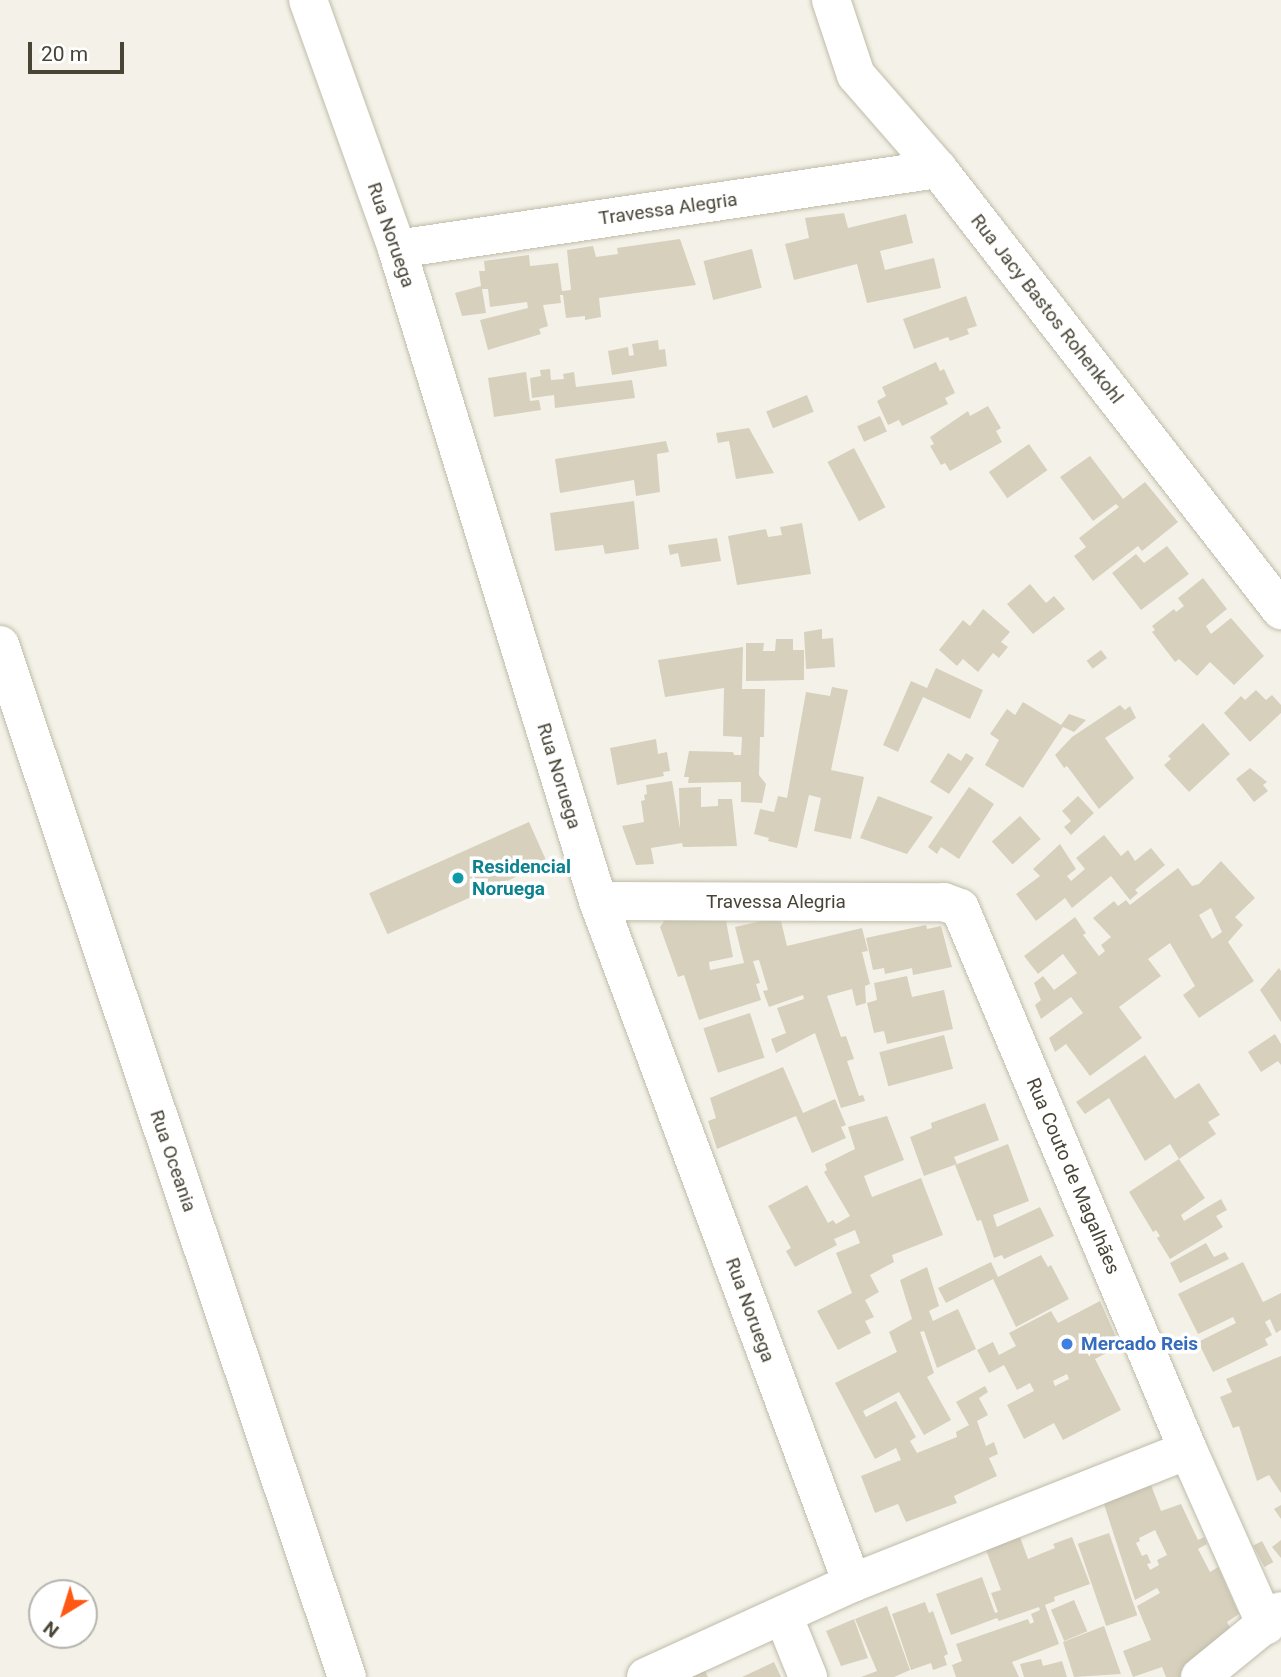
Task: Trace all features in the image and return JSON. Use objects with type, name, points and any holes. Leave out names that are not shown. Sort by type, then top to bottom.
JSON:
[{"type":"street","name":"Rua Noruega","points":[[308,0],[397,249],[598,901],[852,1583]]},
{"type":"street","name":"Rua Jacy Bastos Rohenkohl","points":[[831,0],[856,75],[938,169],[1281,610]]},
{"type":"street","name":"Travessa Alegria","points":[[397,249],[938,169]]},
{"type":"street","name":"Rua Oceania","points":[[0,645],[347,1677]]},
{"type":"street","name":"Travessa Alegria","points":[[598,901],[955,904]]},
{"type":"street","name":"Rua Couto de Magalhães","points":[[955,904],[960,908],[1188,1450],[1274,1618]]},
{"type":"street","points":[[646,1677],[852,1583],[1188,1450]]},
{"type":"street","points":[[783,1615],[808,1677]]},
{"type":"street","points":[[1200,1677],[1274,1618]]},
{"type":"building","points":[[844,213],[848,228],[906,214],[913,243],[880,251],[885,270],[934,258],[941,288],[867,303],[857,264],[794,280],[785,244],[809,238],[805,218]]},
{"type":"building","points":[[680,239],[696,285],[599,298],[601,317],[585,320],[585,316],[566,318],[563,295],[560,295],[561,303],[543,305],[548,326],[539,329],[541,334],[488,350],[480,320],[528,308],[527,302],[490,307],[488,289],[482,289],[486,313],[462,316],[455,293],[481,286],[479,271],[485,271],[484,261],[529,255],[530,266],[558,263],[562,291],[571,290],[567,250],[593,246],[596,257],[618,254],[617,248]]},
{"type":"building","points":[[752,249],[762,288],[713,300],[703,261]]},
{"type":"building","points":[[966,296],[977,326],[967,329],[969,334],[950,341],[948,337],[914,349],[903,319]]},
{"type":"building","points":[[658,340],[659,350],[665,349],[667,366],[612,375],[608,351],[628,347],[629,356],[634,355],[632,344]]},
{"type":"building","points":[[936,362],[940,371],[944,369],[955,393],[945,398],[948,404],[902,426],[899,420],[888,425],[877,401],[886,396],[882,387]]},
{"type":"building","points":[[550,369],[551,380],[564,379],[563,374],[574,372],[576,387],[632,380],[635,398],[555,408],[554,395],[532,398],[530,378],[541,376],[540,370]]},
{"type":"building","points":[[526,372],[530,401],[539,400],[541,410],[494,417],[488,378]]},
{"type":"building","points":[[807,395],[814,412],[773,428],[766,411]]},
{"type":"building","points":[[988,406],[1001,428],[996,431],[1002,442],[950,471],[945,463],[941,465],[930,446],[934,444],[930,437],[968,411],[970,416]]},
{"type":"building","points":[[880,416],[887,432],[864,442],[857,426]]},
{"type":"building","points":[[749,428],[774,473],[736,479],[729,441],[718,443],[716,433]]},
{"type":"building","points":[[666,441],[669,452],[657,454],[660,492],[636,496],[634,480],[560,493],[555,459]]},
{"type":"building","points":[[1029,444],[1047,470],[1007,498],[989,472]]},
{"type":"building","points":[[854,448],[885,507],[859,521],[828,462]]},
{"type":"building","points":[[1090,456],[1123,499],[1145,482],[1178,522],[1142,551],[1138,546],[1093,581],[1074,556],[1086,547],[1079,538],[1119,507],[1116,504],[1093,521],[1060,477]]},
{"type":"building","points":[[634,501],[639,549],[605,554],[603,545],[555,551],[550,513]]},
{"type":"building","points":[[802,523],[811,574],[737,585],[728,536],[766,529],[768,537],[782,535],[780,527]]},
{"type":"building","points":[[717,538],[721,561],[681,567],[678,553],[670,555],[668,545]]},
{"type":"building","points":[[1167,546],[1189,574],[1141,610],[1112,573],[1136,554],[1144,563]]},
{"type":"building","points":[[1203,578],[1227,609],[1206,626],[1211,634],[1231,618],[1264,656],[1234,685],[1210,662],[1197,676],[1179,659],[1175,662],[1152,632],[1155,630],[1152,626],[1174,609],[1176,612],[1184,606],[1178,598]]},
{"type":"building","points":[[1030,584],[1046,603],[1054,596],[1065,609],[1033,634],[1007,604]]},
{"type":"building","points":[[983,609],[1010,632],[1001,642],[1008,647],[999,658],[993,653],[978,672],[963,659],[957,666],[939,650],[963,620],[970,626]]},
{"type":"building","points":[[822,629],[822,639],[833,638],[835,667],[806,669],[804,632]]},
{"type":"building","points":[[776,639],[793,639],[793,650],[804,650],[804,680],[746,681],[746,643],[764,643],[763,651],[775,651]]},
{"type":"building","points":[[743,647],[742,689],[765,689],[764,737],[760,737],[759,775],[766,784],[762,803],[741,802],[741,782],[688,783],[689,777],[684,777],[689,751],[733,752],[734,755],[741,755],[742,737],[723,736],[724,688],[665,697],[658,660]]},
{"type":"building","points":[[1101,650],[1107,658],[1093,669],[1087,661]]},
{"type":"building","points":[[936,668],[983,690],[970,719],[923,697],[898,752],[883,745],[911,681],[927,688]]},
{"type":"building","points":[[832,687],[848,690],[831,770],[864,777],[851,839],[814,831],[821,798],[809,795],[797,848],[768,841],[769,838],[754,834],[760,809],[774,812],[778,796],[787,798],[806,692],[830,696]]},
{"type":"building","points":[[1256,690],[1266,700],[1272,695],[1281,705],[1281,713],[1250,742],[1224,713],[1241,696],[1245,700]]},
{"type":"building","points":[[1023,702],[1061,725],[1069,714],[1086,720],[1074,732],[1063,727],[1023,788],[985,765],[999,740],[990,734],[1007,709],[1015,715]]},
{"type":"building","points":[[1120,705],[1125,710],[1130,706],[1136,718],[1105,738],[1134,778],[1099,809],[1067,766],[1064,768],[1055,755],[1072,737]]},
{"type":"building","points":[[1203,723],[1230,754],[1189,792],[1164,765],[1171,759],[1168,756]]},
{"type":"building","points":[[656,739],[658,754],[667,752],[670,771],[663,772],[664,776],[617,785],[610,748]]},
{"type":"building","points":[[948,753],[961,761],[966,753],[974,758],[949,794],[930,782]]},
{"type":"building","points":[[1250,768],[1267,782],[1263,785],[1268,791],[1254,802],[1236,779]]},
{"type":"building","points":[[672,781],[680,829],[679,788],[701,787],[701,807],[718,806],[718,799],[732,799],[737,846],[683,847],[682,843],[651,848],[654,864],[636,865],[622,826],[644,822],[641,801],[645,800],[644,795],[647,794],[646,785]]},
{"type":"building","points":[[969,787],[994,804],[959,859],[941,847],[937,854],[928,847]]},
{"type":"building","points":[[878,796],[933,817],[907,854],[860,838]]},
{"type":"building","points":[[1078,796],[1094,813],[1071,835],[1064,827],[1071,821],[1062,811]]},
{"type":"building","points":[[1020,816],[1041,839],[1013,864],[992,841]]},
{"type":"building","name":"Residencial Noruega","points":[[529,822],[547,863],[387,934],[369,893]]},
{"type":"building","points":[[1104,835],[1121,856],[1128,850],[1135,861],[1151,848],[1165,865],[1135,890],[1138,893],[1130,900],[1111,876],[1072,908],[1065,898],[1036,921],[1016,894],[1040,876],[1033,869],[1060,844],[1076,869],[1067,876],[1071,881],[1085,869],[1076,858]]},
{"type":"building","points":[[1221,861],[1255,898],[1235,917],[1243,925],[1228,942],[1254,981],[1199,1018],[1183,995],[1195,986],[1170,943],[1148,959],[1161,976],[1119,1007],[1142,1038],[1090,1076],[1066,1044],[1055,1052],[1049,1038],[1083,1013],[1071,997],[1041,1019],[1035,1005],[1041,1000],[1034,983],[1043,976],[1054,990],[1077,973],[1063,954],[1038,974],[1024,956],[1075,917],[1086,933],[1083,935],[1099,956],[1105,951],[1101,945],[1111,937],[1093,918],[1114,901],[1118,906],[1126,900],[1130,905],[1178,868],[1192,886],[1199,884]],"holes":[[[1211,908],[1222,932],[1212,939],[1199,915]]]},
{"type":"building","points":[[780,917],[787,946],[862,928],[868,951],[862,952],[870,984],[865,986],[866,1003],[856,1006],[852,989],[827,996],[841,1037],[846,1036],[854,1059],[847,1061],[859,1096],[863,1095],[865,1101],[841,1108],[815,1033],[776,1053],[771,1039],[786,1033],[777,1008],[804,999],[803,995],[769,1007],[763,991],[768,990],[759,960],[753,961],[760,983],[756,984],[761,1000],[699,1020],[684,975],[678,977],[660,927],[665,920],[726,921],[733,957],[709,962],[710,970],[744,963],[735,927]]},
{"type":"building","points":[[926,925],[927,929],[941,926],[952,967],[913,975],[912,968],[885,974],[884,968],[873,970],[866,938]]},
{"type":"building","points":[[1279,968],[1281,971],[1281,1022],[1260,990]]},
{"type":"building","points":[[907,976],[912,997],[944,990],[953,1029],[887,1044],[884,1031],[874,1033],[867,1003],[877,1000],[874,983]]},
{"type":"building","points":[[750,1013],[765,1058],[718,1073],[703,1028]]},
{"type":"building","points":[[1275,1034],[1281,1044],[1281,1065],[1278,1061],[1261,1072],[1248,1052]]},
{"type":"building","points":[[944,1035],[953,1069],[888,1086],[879,1052]]},
{"type":"building","points":[[1145,1055],[1175,1099],[1199,1083],[1220,1115],[1208,1122],[1216,1134],[1179,1159],[1170,1144],[1145,1161],[1109,1098],[1085,1114],[1076,1102]]},
{"type":"building","points":[[783,1067],[803,1113],[835,1099],[846,1125],[841,1127],[846,1138],[812,1153],[796,1116],[717,1149],[708,1121],[716,1118],[710,1098]]},
{"type":"building","points":[[985,1103],[999,1140],[954,1157],[957,1164],[924,1176],[910,1137],[932,1128],[931,1123]]},
{"type":"building","points":[[887,1116],[904,1160],[864,1176],[872,1197],[921,1178],[943,1235],[892,1255],[894,1262],[870,1275],[879,1292],[865,1300],[874,1317],[865,1321],[871,1333],[838,1350],[817,1311],[852,1293],[836,1253],[860,1243],[855,1230],[834,1239],[837,1245],[795,1267],[786,1251],[791,1248],[768,1206],[807,1185],[828,1223],[833,1220],[836,1224],[850,1216],[824,1172],[827,1170],[825,1164],[855,1149],[848,1127]]},
{"type":"building","points":[[1008,1144],[1029,1201],[993,1215],[997,1227],[1040,1207],[1054,1236],[1004,1259],[1002,1255],[994,1258],[981,1220],[977,1221],[955,1165]]},
{"type":"building","points":[[1179,1159],[1205,1198],[1181,1215],[1184,1221],[1221,1199],[1227,1210],[1216,1216],[1223,1227],[1170,1259],[1157,1238],[1160,1236],[1156,1230],[1153,1232],[1129,1192]]},
{"type":"building","points":[[1206,1243],[1214,1257],[1225,1252],[1229,1259],[1180,1283],[1170,1263]]},
{"type":"building","points":[[1041,1255],[1048,1267],[1051,1265],[1069,1299],[1016,1327],[993,1279],[946,1303],[938,1288],[991,1262],[998,1277]]},
{"type":"building","points":[[1243,1262],[1263,1302],[1281,1293],[1281,1330],[1276,1333],[1270,1319],[1265,1322],[1272,1335],[1265,1339],[1268,1345],[1213,1372],[1198,1342],[1236,1323],[1233,1317],[1198,1334],[1178,1294]]},
{"type":"building","points":[[927,1267],[939,1306],[929,1311],[933,1321],[958,1309],[976,1349],[937,1368],[924,1331],[920,1332],[934,1373],[927,1377],[951,1420],[924,1435],[899,1392],[863,1411],[866,1417],[896,1401],[916,1437],[910,1441],[917,1453],[957,1437],[956,1432],[969,1425],[956,1402],[985,1386],[988,1392],[979,1398],[988,1415],[977,1421],[986,1446],[994,1442],[998,1454],[989,1458],[997,1476],[954,1496],[957,1503],[906,1522],[898,1504],[875,1513],[861,1476],[901,1460],[896,1448],[875,1459],[835,1383],[897,1352],[889,1332],[912,1319],[900,1280]]},
{"type":"building","points":[[1100,1301],[1120,1346],[1095,1359],[1121,1410],[1063,1440],[1054,1423],[1024,1439],[1007,1405],[1034,1391],[1030,1383],[1017,1390],[1004,1365],[989,1373],[977,1350],[993,1342],[999,1355],[1016,1346],[1009,1333],[1051,1311],[1058,1323]],"holes":[[[1067,1374],[1069,1379],[1055,1386],[1053,1381]]]},
{"type":"building","points":[[1281,1356],[1281,1493],[1269,1475],[1257,1481],[1239,1426],[1233,1428],[1220,1397],[1232,1392],[1226,1379]]},
{"type":"building","points":[[1151,1485],[1161,1511],[1181,1504],[1198,1540],[1204,1537],[1207,1544],[1198,1549],[1210,1572],[1218,1567],[1239,1614],[1227,1622],[1234,1635],[1181,1677],[1166,1677],[1162,1667],[1133,1677],[1123,1651],[1151,1640],[1137,1606],[1160,1593],[1157,1588],[1135,1600],[1103,1501]],"holes":[[[1155,1530],[1167,1555],[1157,1560],[1159,1565],[1150,1570],[1147,1564],[1151,1563],[1147,1554],[1142,1556],[1136,1543],[1140,1541],[1139,1538]]]},
{"type":"building","points":[[1281,1505],[1281,1519],[1274,1509]]},
{"type":"building","points":[[1109,1533],[1137,1615],[1106,1626],[1078,1544]]},
{"type":"building","points":[[1020,1537],[1028,1559],[1055,1548],[1053,1544],[1072,1537],[1090,1584],[1054,1597],[1055,1601],[1045,1605],[1059,1644],[1012,1662],[1019,1677],[956,1677],[952,1665],[962,1661],[956,1644],[1028,1619],[1030,1624],[1034,1622],[1031,1614],[1040,1610],[1039,1607],[999,1621],[997,1618],[951,1635],[936,1594],[982,1577],[995,1613],[998,1612],[991,1593],[1001,1590],[986,1550]]},
{"type":"building","points":[[1281,1540],[1281,1558],[1272,1547]]},
{"type":"building","points":[[1262,1541],[1273,1562],[1264,1567],[1253,1546]]},
{"type":"building","points":[[1074,1600],[1087,1631],[1064,1641],[1051,1610]]},
{"type":"building","points":[[925,1602],[929,1613],[933,1611],[948,1654],[944,1656],[947,1665],[933,1670],[931,1663],[911,1670],[892,1614]]},
{"type":"building","points":[[887,1606],[910,1670],[894,1677],[861,1677],[877,1671],[855,1619]]},
{"type":"building","points":[[854,1619],[868,1658],[841,1666],[826,1631]]},
{"type":"building","points":[[1104,1626],[1121,1674],[1074,1677],[1063,1642]]},
{"type":"building","points":[[1041,1659],[1043,1666],[1062,1661],[1067,1677],[1024,1677],[1020,1664]]},
{"type":"building","points":[[774,1662],[781,1677],[742,1677]]},
{"type":"building","points":[[702,1665],[708,1677],[677,1677]]},
{"type":"place","name":"Residencial Noruega","points":[[458,878]]},
{"type":"place","name":"Mercado Reis","points":[[1067,1344]]}]
